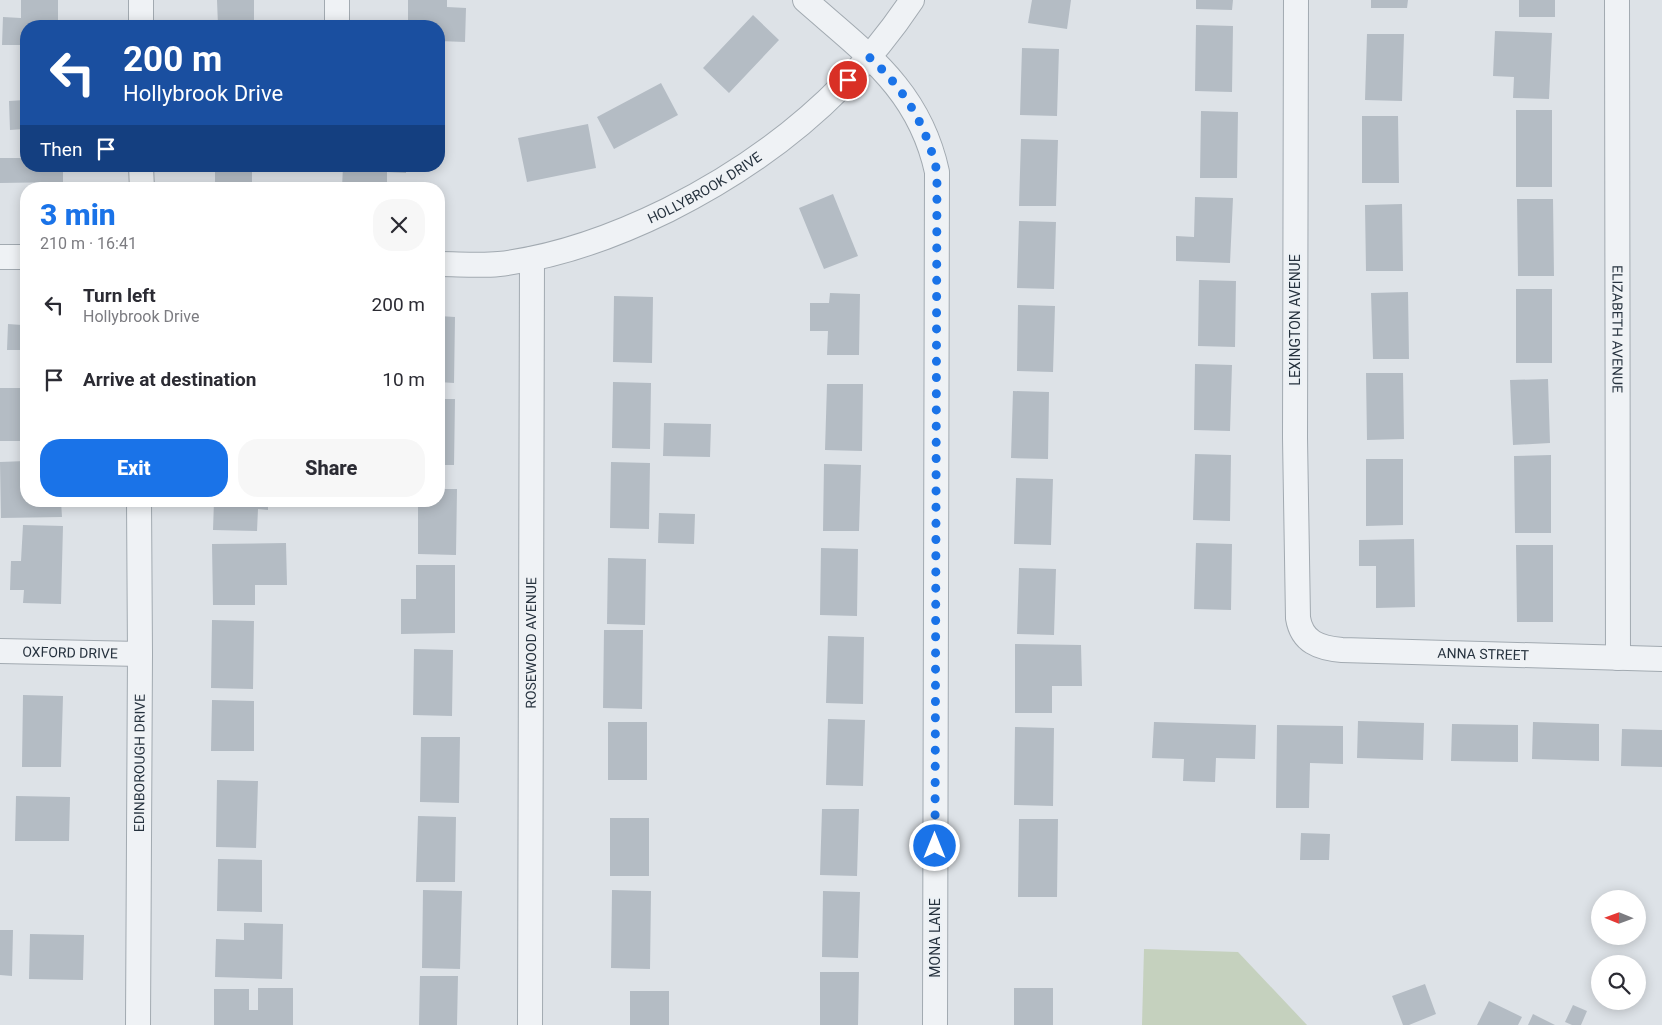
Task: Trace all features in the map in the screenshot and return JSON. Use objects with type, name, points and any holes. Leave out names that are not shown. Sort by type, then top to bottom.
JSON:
[{"type":"street","points":[[141,0],[141,20]]},
{"type":"street","points":[[337,0],[337,20]]},
{"type":"street","name":"MONA LANE","points":[[805,0],[882,68],[906,98],[917,115],[932,152],[937,172],[935,1025]]},
{"type":"street","name":"HOLLYBROOK DRIVE","points":[[445,264],[497,264],[532,259],[575,248],[650,219],[700,194],[760,156],[808,119],[838,91],[869,57],[912,0]]},
{"type":"street","name":"LEXINGTON AVENUE","points":[[1296,0],[1295,438],[1298,618],[1299,626],[1306,638]]},
{"type":"street","name":"ELIZABETH AVENUE","points":[[1617,0],[1618,658]]},
{"type":"street","points":[[0,257],[20,258]]},
{"type":"street","name":"ROSEWOOD AVENUE","points":[[530,1025],[532,259]]},
{"type":"street","name":"EDINBOROUGH DRIVE","points":[[138,1025],[139,507]]},
{"type":"street","name":"ANNA STREET","points":[[1306,638],[1329,649],[1342,650],[1662,659]]},
{"type":"street","name":"OXFORD DRIVE","points":[[0,651],[140,654]]},
{"type":"green space","points":[[1144,949],[1238,952],[1307,1025],[1142,1025]]},
{"type":"building","points":[[21,0],[58,0],[58,20],[20,20],[20,45],[2,45],[3,17],[21,18]]},
{"type":"building","points":[[217,0],[254,0],[254,20],[218,20]]},
{"type":"building","points":[[408,0],[447,0],[447,7],[466,8],[465,42],[445,41],[445,20],[408,20]]},
{"type":"building","points":[[1032,0],[1071,0],[1067,29],[1028,23]]},
{"type":"building","points":[[1196,0],[1233,0],[1232,10],[1196,9]]},
{"type":"building","points":[[1371,0],[1408,0],[1407,8],[1371,8]]},
{"type":"building","points":[[1519,0],[1555,0],[1555,17],[1519,17]]},
{"type":"building","points":[[753,15],[779,40],[729,93],[703,68]]},
{"type":"building","points":[[1196,25],[1233,26],[1232,92],[1195,91]]},
{"type":"building","points":[[1495,31],[1552,33],[1549,99],[1513,98],[1514,77],[1493,76]]},
{"type":"building","points":[[1367,34],[1404,34],[1402,101],[1365,100]]},
{"type":"building","points":[[1022,48],[1059,49],[1057,116],[1020,115]]},
{"type":"building","points":[[661,83],[678,115],[614,149],[597,117]]},
{"type":"building","points":[[20,100],[20,129],[10,130],[9,101]]},
{"type":"building","points":[[1516,110],[1552,110],[1552,187],[1516,187]]},
{"type":"building","points":[[1201,111],[1238,112],[1237,178],[1200,178]]},
{"type":"building","points":[[1362,116],[1398,116],[1399,183],[1362,183]]},
{"type":"building","points":[[588,124],[596,168],[527,182],[518,138]]},
{"type":"building","points":[[1021,139],[1058,140],[1056,206],[1019,206]]},
{"type":"building","points":[[0,158],[20,158],[20,172],[63,172],[63,182],[0,183]]},
{"type":"building","points":[[215,172],[252,172],[252,182],[215,182]]},
{"type":"building","points":[[343,172],[387,172],[387,182],[342,182]]},
{"type":"building","points":[[833,194],[858,256],[824,269],[799,208]]},
{"type":"building","points":[[1195,197],[1233,198],[1230,263],[1176,261],[1176,236],[1194,237]]},
{"type":"building","points":[[1517,199],[1553,199],[1554,276],[1518,276]]},
{"type":"building","points":[[1402,204],[1403,271],[1366,271],[1365,205]]},
{"type":"building","points":[[1019,221],[1056,222],[1054,289],[1017,288]]},
{"type":"building","points":[[1199,280],[1236,281],[1235,347],[1198,346]]},
{"type":"building","points":[[1516,289],[1552,289],[1552,363],[1516,363]]},
{"type":"building","points":[[1408,292],[1409,359],[1373,359],[1371,293]]},
{"type":"building","points":[[830,293],[860,294],[859,355],[827,355],[828,331],[810,331],[810,303],[829,303]]},
{"type":"building","points":[[614,296],[653,297],[652,363],[613,362]]},
{"type":"building","points":[[1018,305],[1055,306],[1053,372],[1017,371]]},
{"type":"building","points":[[445,316],[455,317],[454,383],[445,382]]},
{"type":"building","points":[[8,324],[20,325],[20,350],[7,350]]},
{"type":"building","points":[[1195,364],[1232,365],[1230,431],[1194,430]]},
{"type":"building","points":[[1366,373],[1403,373],[1404,439],[1367,440]]},
{"type":"building","points":[[1548,379],[1550,443],[1513,445],[1510,380]]},
{"type":"building","points":[[613,382],[651,383],[650,449],[612,448]]},
{"type":"building","points":[[827,384],[863,384],[862,451],[825,450]]},
{"type":"building","points":[[0,388],[20,388],[20,441],[0,441]]},
{"type":"building","points":[[1013,391],[1049,392],[1048,459],[1011,458]]},
{"type":"building","points":[[445,399],[455,399],[454,465],[445,465]]},
{"type":"building","points":[[664,423],[711,424],[710,457],[663,456]]},
{"type":"building","points":[[1195,454],[1231,455],[1230,521],[1193,520]]},
{"type":"building","points":[[1551,455],[1551,533],[1515,533],[1514,456]]},
{"type":"building","points":[[1366,459],[1403,459],[1403,525],[1366,526]]},
{"type":"building","points":[[20,461],[20,507],[61,507],[62,517],[1,518],[0,462]]},
{"type":"building","points":[[611,462],[650,463],[649,529],[610,528]]},
{"type":"building","points":[[824,464],[861,465],[859,531],[823,531]]},
{"type":"building","points":[[1016,478],[1053,479],[1051,545],[1014,544]]},
{"type":"building","points":[[445,489],[457,489],[456,555],[418,554],[418,507],[445,507]]},
{"type":"building","points":[[214,507],[268,507],[268,510],[258,509],[257,531],[213,530]]},
{"type":"building","points":[[659,513],[695,514],[694,544],[658,543]]},
{"type":"building","points":[[23,525],[63,526],[61,604],[23,603],[24,590],[10,590],[11,561],[21,561]]},
{"type":"building","points":[[1414,539],[1415,607],[1376,608],[1376,566],[1359,566],[1359,540]]},
{"type":"building","points":[[286,543],[287,585],[255,585],[255,605],[213,605],[212,544]]},
{"type":"building","points":[[1196,543],[1232,544],[1231,610],[1194,609]]},
{"type":"building","points":[[1516,545],[1553,545],[1553,622],[1517,622]]},
{"type":"building","points":[[821,548],[858,549],[857,616],[820,615]]},
{"type":"building","points":[[608,558],[646,559],[645,625],[607,624]]},
{"type":"building","points":[[416,565],[455,565],[455,633],[401,634],[401,599],[416,599]]},
{"type":"building","points":[[1019,568],[1056,569],[1054,635],[1017,634]]},
{"type":"building","points":[[212,620],[254,621],[253,689],[211,688]]},
{"type":"building","points":[[604,630],[643,630],[642,709],[603,708]]},
{"type":"building","points":[[828,636],[864,637],[863,704],[826,703]]},
{"type":"building","points":[[1015,644],[1081,645],[1082,686],[1052,686],[1052,713],[1015,713]]},
{"type":"building","points":[[414,649],[453,650],[452,716],[413,715]]},
{"type":"building","points":[[23,695],[63,696],[61,767],[22,767]]},
{"type":"building","points":[[212,700],[254,701],[254,751],[211,751]]},
{"type":"building","points":[[828,719],[865,720],[863,786],[826,785]]},
{"type":"building","points":[[1358,721],[1424,723],[1423,760],[1357,758]]},
{"type":"building","points":[[608,722],[647,722],[647,780],[608,780]]},
{"type":"building","points":[[1154,722],[1256,725],[1255,759],[1216,758],[1215,782],[1183,781],[1184,759],[1152,758]]},
{"type":"building","points":[[1533,722],[1599,724],[1599,761],[1532,759]]},
{"type":"building","points":[[1452,724],[1518,725],[1518,762],[1451,761]]},
{"type":"building","points":[[1277,725],[1343,726],[1343,764],[1310,763],[1309,808],[1276,808]]},
{"type":"building","points":[[1015,727],[1054,728],[1053,806],[1014,805]]},
{"type":"building","points":[[1622,729],[1662,730],[1662,767],[1621,766]]},
{"type":"building","points":[[421,737],[460,737],[459,803],[420,802]]},
{"type":"building","points":[[217,780],[258,781],[256,848],[216,847]]},
{"type":"building","points":[[16,796],[70,797],[69,841],[15,841]]},
{"type":"building","points":[[822,809],[859,809],[857,876],[820,875]]},
{"type":"building","points":[[418,816],[456,817],[455,882],[416,882]]},
{"type":"building","points":[[610,818],[649,818],[649,876],[610,876]]},
{"type":"building","points":[[1019,819],[1058,819],[1057,897],[1018,897]]},
{"type":"building","points":[[1301,833],[1330,834],[1329,860],[1300,860]]},
{"type":"building","points":[[218,859],[262,860],[262,912],[217,911]]},
{"type":"building","points":[[423,890],[462,891],[460,969],[422,968]]},
{"type":"building","points":[[612,890],[651,891],[650,969],[611,968]]},
{"type":"building","points":[[823,891],[860,892],[858,958],[822,957]]},
{"type":"building","points":[[244,923],[283,924],[282,979],[215,977],[216,939],[244,940]]},
{"type":"building","points":[[0,930],[13,930],[12,976],[0,975]]},
{"type":"building","points":[[30,934],[84,935],[83,980],[29,979]]},
{"type":"building","points":[[820,972],[859,972],[858,1025],[820,1025]]},
{"type":"building","points":[[420,976],[458,976],[457,1025],[419,1025]]},
{"type":"building","points":[[1425,984],[1436,1014],[1409,1025],[1403,1025],[1392,996]]},
{"type":"building","points":[[258,988],[293,988],[293,1025],[214,1025],[214,989],[249,989],[249,1010],[258,1010]]},
{"type":"building","points":[[1014,988],[1053,988],[1053,1025],[1014,1025]]},
{"type":"building","points":[[630,991],[669,991],[669,1025],[630,1025]]},
{"type":"building","points":[[1489,1001],[1522,1017],[1518,1025],[1477,1025]]},
{"type":"building","points":[[1573,1005],[1587,1011],[1581,1025],[1572,1025],[1565,1022]]},
{"type":"building","points":[[1533,1014],[1555,1025],[1528,1025]]},
{"type":"route","points":[[848,80],[869,57],[882,68],[917,115],[926,133],[937,172],[935,846]]}]
